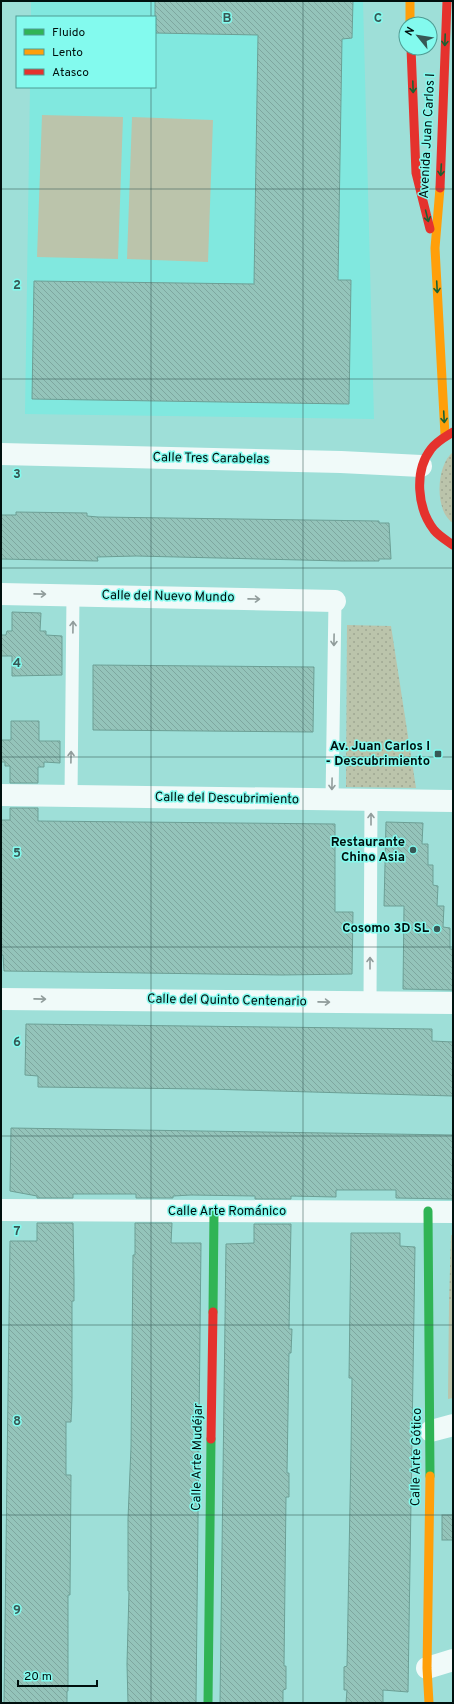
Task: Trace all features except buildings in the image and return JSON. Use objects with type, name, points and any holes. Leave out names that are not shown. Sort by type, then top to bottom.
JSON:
[{"type":"street","points":[[410,1],[410,16]]},
{"type":"street","name":"Avenida Juan Carlos I","points":[[447,1],[441,172],[435,248],[449,434]]},
{"type":"street","name":"Avenida Juan Carlos I","points":[[411,56],[416,173],[435,248]]},
{"type":"street","points":[[449,434],[435,443],[421,466],[421,501],[425,516],[433,529],[453,545]]},
{"type":"street","name":"Calle Tres Carabelas","points":[[1,454],[341,462],[421,466]]},
{"type":"street","name":"Calle del Nuevo Mundo","points":[[1,594],[335,601]]},
{"type":"street","name":"Calle del Descubrimiento","points":[[1,795],[453,801]]},
{"type":"street","name":"Calle del Quinto Centenario","points":[[1,999],[453,1003]]},
{"type":"street","name":"Calle Arte Románico","points":[[1,1210],[453,1212]]},
{"type":"street","name":"Calle Arte Gótico","points":[[428,1211],[431,1431],[427,1668],[429,1703]]},
{"type":"street","name":"Calle Arte Mudéjar","points":[[208,1703],[214,1212]]},
{"type":"street","points":[[431,1431],[453,1425]]},
{"type":"street","points":[[427,1668],[453,1660]]},
{"type":"lane","points":[[71,796],[73,595]]},
{"type":"lane","points":[[332,800],[335,601]]},
{"type":"lane","points":[[370,1002],[371,801]]},
{"type":"shaded area","points":[[31,1],[363,1],[374,419],[25,414],[30,88],[156,88],[156,16],[31,16]]},
{"type":"green space","points":[[42,115],[123,117],[118,259],[37,257]]},
{"type":"green space","points":[[132,117],[213,120],[208,262],[127,259]]},
{"type":"green space","points":[[453,452],[453,523],[447,517],[443,509],[440,499],[440,488],[443,467],[447,458]]},
{"type":"green space","points":[[347,625],[391,626],[416,788],[346,787]]},
{"type":"green space","points":[[451,1235],[453,1235],[453,1299],[449,1301]]},
{"type":"green space","points":[[453,1299],[453,1398],[448,1399],[449,1301]]},
{"type":"traffic: fast","points":[[428,1211],[430,1476]]},
{"type":"traffic: fast","points":[[213,1312],[214,1212]]},
{"type":"traffic: fast","points":[[208,1703],[211,1439]]},
{"type":"traffic: slow","points":[[410,1],[410,16]]},
{"type":"traffic: slow","points":[[440,188],[435,248],[445,435]]},
{"type":"traffic: slow","points":[[429,1703],[427,1668],[430,1476]]},
{"type":"traffic: jam","points":[[440,188],[447,1]]},
{"type":"traffic: jam","points":[[411,56],[416,173],[430,229]]},
{"type":"traffic: jam","points":[[453,432],[441,439],[431,449],[422,468],[420,478],[421,501],[428,521],[436,532],[453,545]]},
{"type":"traffic: jam","points":[[211,1439],[213,1312]]},
{"type":"place","name":"Av. Juan Carlos I - Descubrimiento","points":[[438,754]]},
{"type":"place","name":"Restaurante Chino Asia","points":[[413,850]]},
{"type":"place","name":"Cosomo 3D SL","points":[[437,929]]}]
